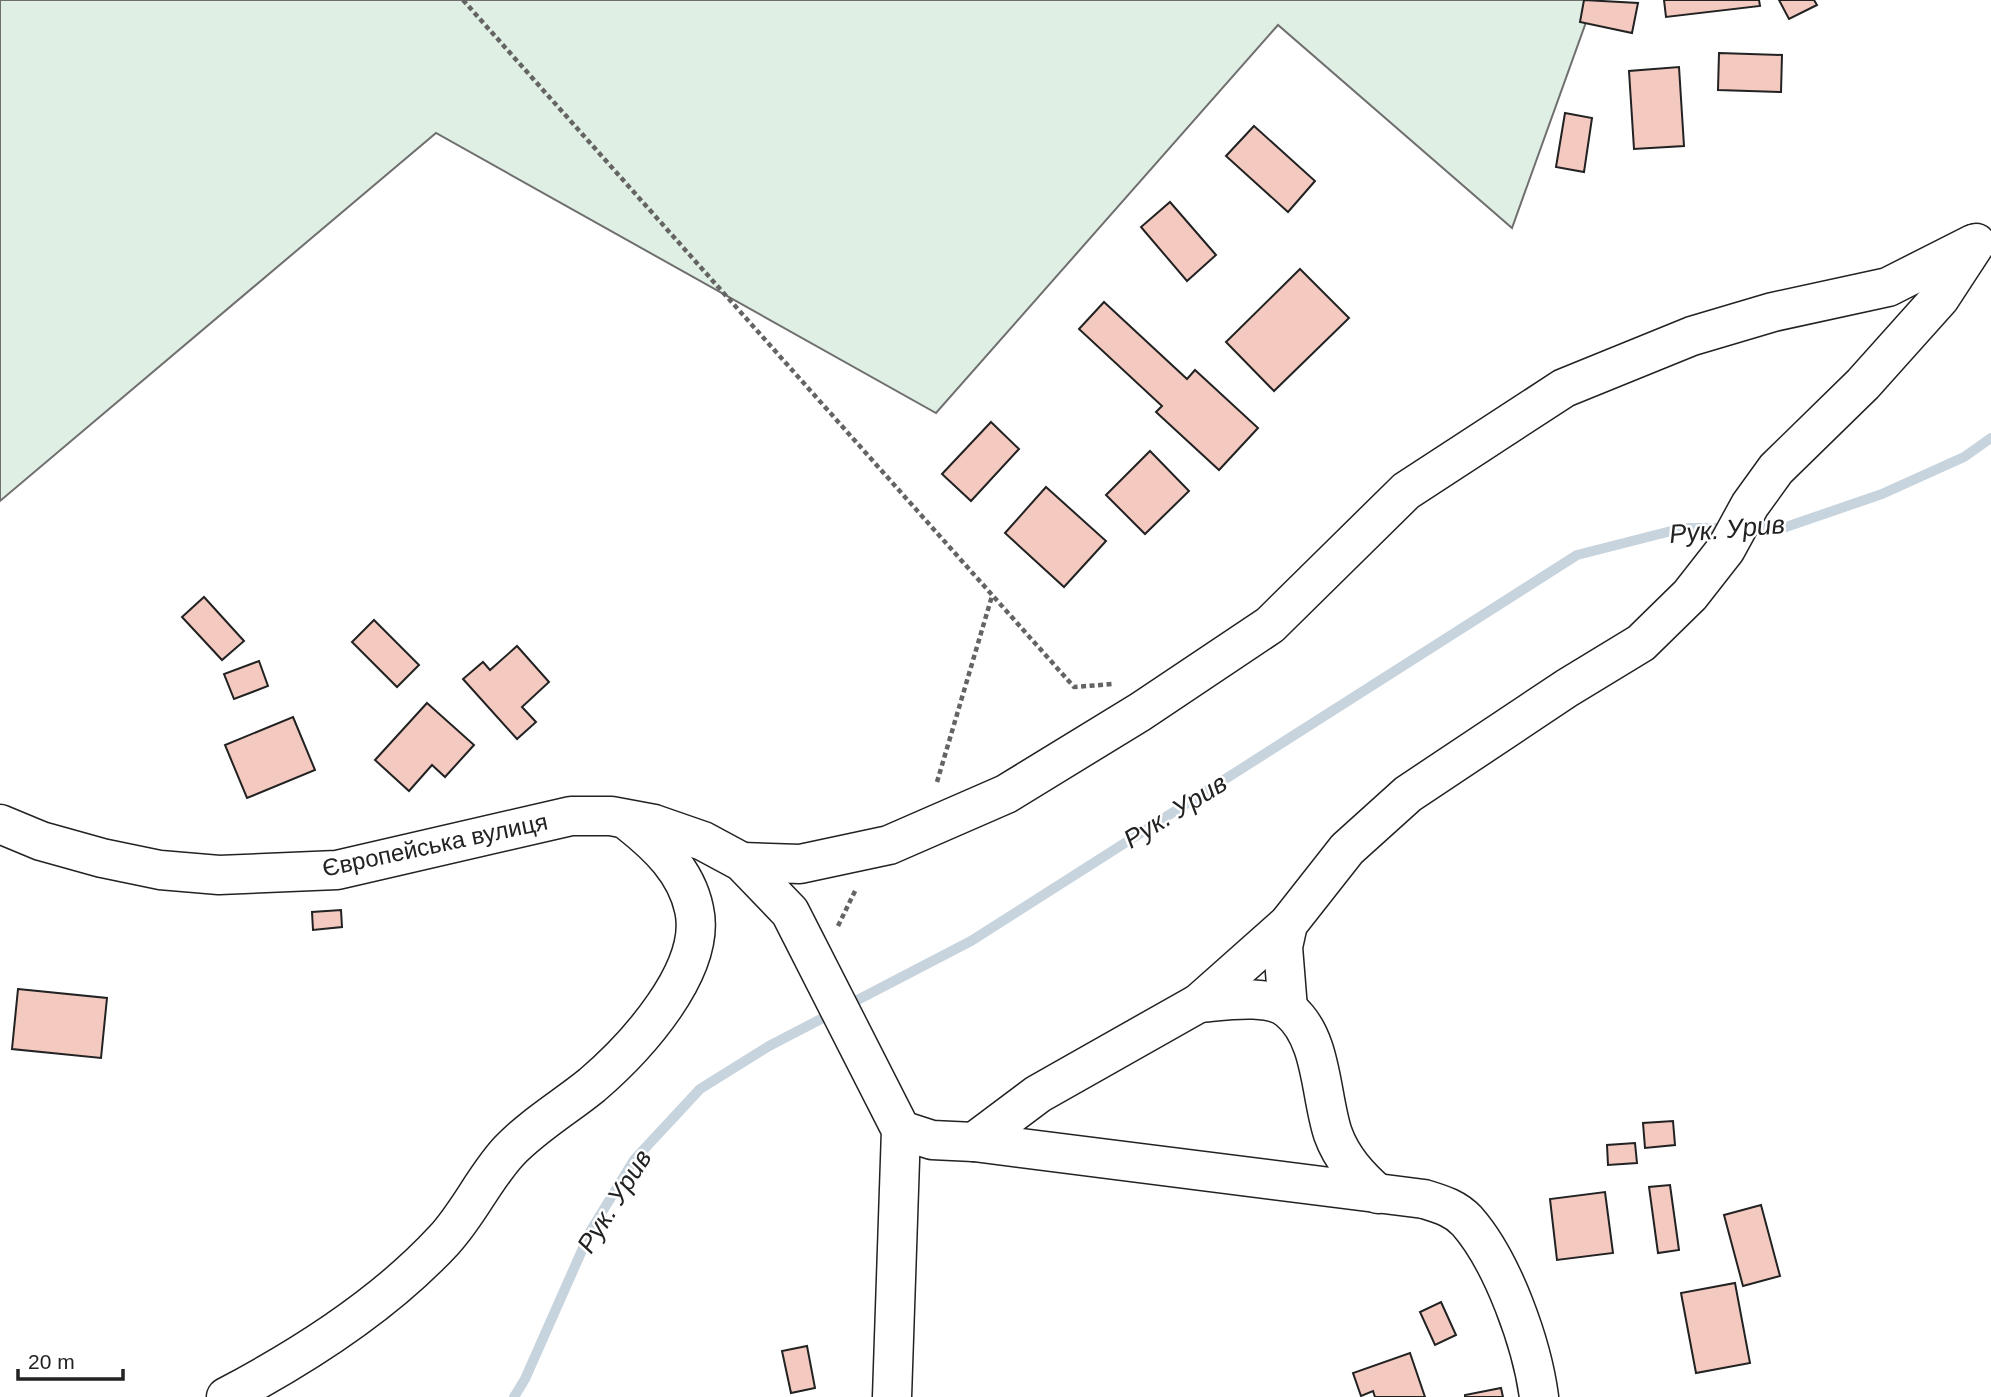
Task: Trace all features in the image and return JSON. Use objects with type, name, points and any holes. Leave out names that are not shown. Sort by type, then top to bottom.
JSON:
[{"type":"street","points":[[974,1142],[1038,1094],[1199,1003],[1288,924],[1346,849],[1408,794],[1567,688],[1641,643],[1690,595],[1726,549],[1750,505],[1776,469],[1863,384],[1940,298],[1983,234]]},
{"type":"street","points":[[742,862],[800,864],[889,845],[1006,794],[1140,712],[1270,625],[1406,491],[1564,388],[1692,335],[1773,312],[1888,287],[1983,234]]},
{"type":"street","name":"Європейська вулиця","points":[[0,824],[41,841],[102,858],[160,870],[219,875],[337,870],[571,816],[625,818],[654,824],[703,841],[742,862]]},
{"type":"street","points":[[226,1397],[296,1356],[406,1276],[445,1240],[488,1176],[511,1149],[616,1064],[642,1037],[667,1002],[690,957],[695,934],[695,911],[689,891],[666,856],[625,818]]},
{"type":"street","points":[[742,862],[790,912],[859,1042],[901,1130],[892,1397]]},
{"type":"street","points":[[1288,924],[1283,947],[1288,1009],[1313,1043],[1334,1137],[1356,1175],[1378,1194]]},
{"type":"street","points":[[1199,1003],[1251,999],[1288,1009]]},
{"type":"street","points":[[901,1130],[932,1140],[974,1142],[1378,1194],[1448,1206],[1466,1221],[1494,1263],[1524,1334],[1539,1397]]},
{"type":"path","points":[[464,0],[1074,687],[1125,683]]},
{"type":"path","points":[[931,791],[937,782],[954,730],[993,595]]},
{"type":"path","points":[[822,975],[839,921],[856,889],[889,845]]},
{"type":"green space","points":[[0,0],[1594,0],[1512,228],[1278,25],[936,413],[436,133],[0,501]]},
{"type":"building","points":[[1584,0],[1638,3],[1632,33],[1580,22]]},
{"type":"building","points":[[1664,0],[1759,0],[1760,6],[1666,17]]},
{"type":"building","points":[[1779,0],[1814,0],[1817,5],[1789,19]]},
{"type":"building","points":[[1719,53],[1782,55],[1781,92],[1718,90]]},
{"type":"building","points":[[1679,67],[1684,146],[1634,149],[1629,71]]},
{"type":"building","points":[[1565,113],[1592,118],[1584,172],[1556,167]]},
{"type":"building","points":[[1254,126],[1315,181],[1288,212],[1226,156]]},
{"type":"building","points":[[1170,202],[1216,255],[1187,281],[1141,227]]},
{"type":"building","points":[[1300,269],[1349,318],[1274,391],[1226,342]]},
{"type":"building","points":[[1104,302],[1187,379],[1195,370],[1258,428],[1219,470],[1156,412],[1162,406],[1079,329]]},
{"type":"building","points":[[991,422],[1019,449],[971,501],[942,474]]},
{"type":"building","points":[[1150,451],[1189,491],[1145,534],[1106,495]]},
{"type":"building","points":[[1046,487],[1106,541],[1064,587],[1005,533]]},
{"type":"building","points":[[204,597],[244,641],[222,660],[182,617]]},
{"type":"building","points":[[374,620],[419,665],[397,687],[352,642]]},
{"type":"building","points":[[517,646],[549,682],[522,707],[536,722],[517,739],[463,679],[483,662],[490,670]]},
{"type":"building","points":[[259,661],[268,686],[234,699],[224,674]]},
{"type":"building","points":[[427,703],[474,745],[445,777],[432,765],[409,791],[375,760]]},
{"type":"building","points":[[293,717],[315,770],[247,798],[225,745]]},
{"type":"building","points":[[341,910],[342,927],[313,930],[312,912]]},
{"type":"building","points":[[18,989],[107,998],[101,1058],[12,1049]]},
{"type":"building","points":[[1673,1121],[1675,1145],[1645,1148],[1643,1123]]},
{"type":"building","points":[[1635,1143],[1637,1163],[1608,1165],[1607,1145]]},
{"type":"building","points":[[1670,1185],[1679,1250],[1658,1253],[1649,1187]]},
{"type":"building","points":[[1605,1192],[1613,1253],[1557,1260],[1550,1199]]},
{"type":"building","points":[[1761,1205],[1780,1276],[1743,1286],[1724,1215]]},
{"type":"building","points":[[1735,1283],[1750,1363],[1696,1373],[1681,1293]]},
{"type":"building","points":[[1441,1302],[1456,1335],[1435,1345],[1420,1312]]},
{"type":"building","points":[[807,1346],[815,1388],[791,1393],[782,1351]]},
{"type":"building","points":[[1410,1353],[1425,1397],[1375,1397],[1373,1391],[1361,1396],[1353,1373]]},
{"type":"building","points":[[1501,1388],[1503,1397],[1465,1397],[1465,1395]]},
{"type":"waterway","name":"Рук. Урив","points":[[1746,528],[1783,528],[1882,494],[1964,457],[1991,438]]},
{"type":"waterway","name":"Рук. Урив","points":[[514,1397],[525,1379],[591,1230],[634,1160],[700,1089],[769,1046],[971,941],[1577,555],[1683,528],[1727,528]]}]
